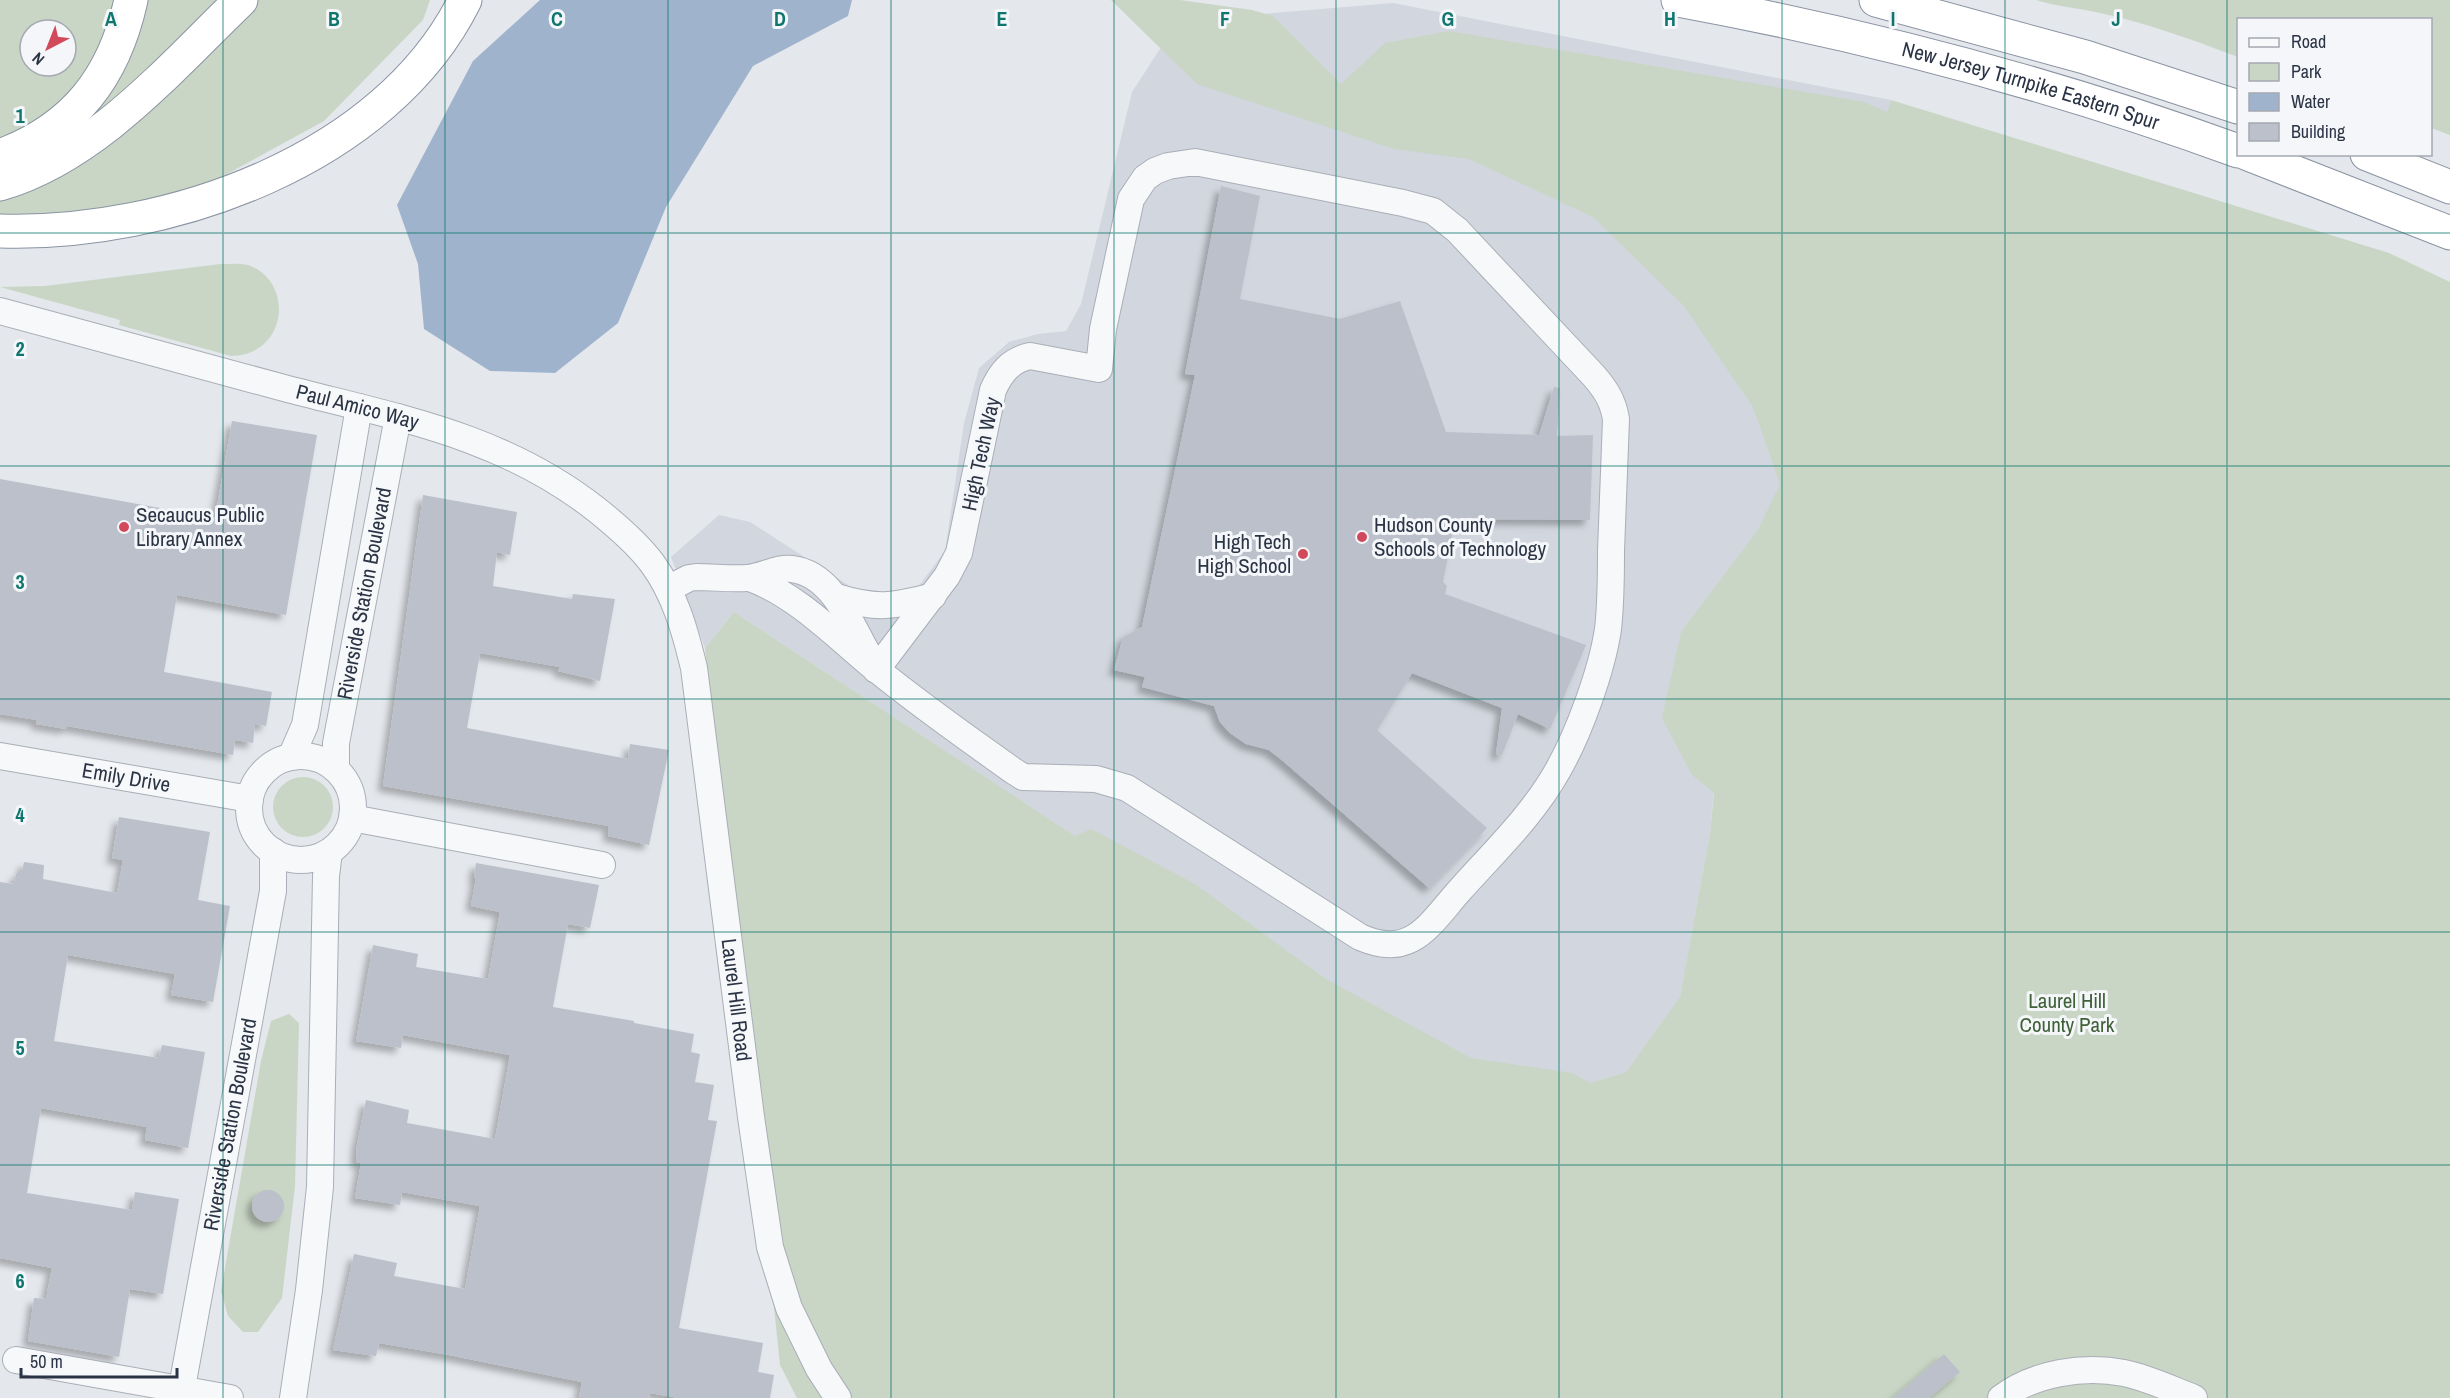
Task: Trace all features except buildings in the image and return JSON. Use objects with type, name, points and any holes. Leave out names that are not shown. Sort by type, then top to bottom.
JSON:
[{"type":"highway","points":[[0,156],[46,134],[83,102],[102,77],[114,55],[131,0]]},
{"type":"highway","points":[[0,184],[38,170],[95,135],[128,109],[241,0]]},
{"type":"highway","points":[[0,231],[34,232],[93,227],[193,206],[243,187],[304,158],[342,134],[379,105],[422,66],[447,33],[465,0]]},
{"type":"highway","name":"New Jersey Turnpike Eastern Spur","points":[[1678,0],[1839,34],[1977,69],[2105,106],[2237,151]]},
{"type":"highway","name":"New Jersey Turnpike Eastern Spur","points":[[1876,0],[2085,57],[2237,107]]},
{"type":"highway","points":[[2253,156],[2450,232]]},
{"type":"highway","points":[[2372,156],[2450,187]]},
{"type":"street","points":[[668,589],[689,578],[696,577],[750,578],[764,583],[788,599],[876,670],[1023,777],[1096,779],[1127,788],[1360,937],[1395,946],[1414,937],[1433,921],[1513,831],[1546,788],[1569,746],[1597,676],[1604,651],[1610,605],[1616,419],[1614,407],[1604,387],[1456,230],[1433,211],[1195,162],[1168,166],[1145,178],[1131,199],[1103,329],[1087,348],[1067,362]]},
{"type":"street","name":"Paul Amico Way","points":[[0,311],[398,417],[471,439],[511,456],[585,501],[633,541],[653,564],[668,589]]},
{"type":"street","name":"High Tech Way","points":[[876,670],[954,565],[963,541],[993,390],[998,380],[1011,364],[1020,358],[1030,356],[1099,369],[1103,329]]},
{"type":"street","name":"Riverside Station Boulevard","points":[[291,757],[305,725],[359,407]]},
{"type":"street","name":"Riverside Station Boulevard","points":[[336,769],[336,743],[398,417]]},
{"type":"street","points":[[750,578],[778,569],[793,569],[814,578],[836,597],[876,670]]},
{"type":"street","name":"Laurel Hill Road","points":[[668,589],[683,625],[694,668],[751,1117],[770,1247],[778,1278],[794,1319],[819,1369],[838,1398]]},
{"type":"street","points":[[836,597],[863,605],[881,607],[933,596]]},
{"type":"street","name":"Emily Drive","points":[[0,756],[250,799]]},
{"type":"street","points":[[303,756],[314,758],[336,769],[343,777],[352,796],[352,818],[344,837],[329,852],[309,860],[273,851],[265,845],[254,830],[250,799],[263,774],[280,761],[303,756]]},
{"type":"street","points":[[352,818],[602,865]]},
{"type":"street","name":"Riverside Station Boulevard","points":[[181,1394],[273,891],[273,851]]},
{"type":"street","points":[[293,1398],[309,1290],[320,1187],[326,876],[329,852]]},
{"type":"street","points":[[16,1360],[181,1394],[230,1398]]},
{"type":"street","points":[[2001,1398],[2043,1378],[2082,1371],[2124,1373],[2194,1398]]},
{"type":"shaded area","name":"Hudson County Schools of Technology","points":[[1393,3],[1891,100],[1785,459],[1765,625],[1720,722],[1710,833],[1680,998],[1626,1072],[1574,1088],[1445,1067],[1272,966],[734,612],[705,648],[671,557],[719,515],[750,522],[870,599],[918,587],[945,551],[964,423],[979,368],[1009,342],[1038,334],[1066,331],[1081,304],[1132,92],[1178,21]]},
{"type":"green space","points":[[0,0],[430,0],[423,20],[324,121],[194,192],[111,213],[0,217]]},
{"type":"green space","name":"Laurel Hill County Park","points":[[1111,0],[1180,0],[1252,10],[1273,16],[1341,84],[1385,43],[1449,31],[1864,102],[1887,112],[1891,100],[2389,253],[2450,282],[2450,1398],[797,1398],[780,1365],[705,648],[734,612],[1075,836],[1091,829],[1195,884],[1326,979],[1471,1058],[1572,1073],[1590,1083],[1626,1072],[1680,997],[1710,833],[1714,793],[1692,775],[1662,718],[1681,632],[1758,530],[1780,484],[1753,407],[1683,305],[1593,217],[1469,159],[1394,149],[1197,84]]},
{"type":"green space","points":[[2036,0],[2450,0],[2450,135],[2432,128],[2432,18],[2237,18],[2237,57],[2135,22]]},
{"type":"green space","points":[[220,264],[248,265],[263,273],[273,285],[278,300],[278,316],[274,331],[265,343],[250,352],[231,356],[119,325],[120,320],[0,287],[45,286]]},
{"type":"green space","points":[[297,777],[309,777],[320,782],[328,790],[333,807],[331,819],[320,832],[309,837],[297,837],[286,832],[278,824],[273,813],[273,801],[278,790],[286,782]]},
{"type":"green space","points":[[289,1014],[299,1023],[295,1186],[282,1298],[258,1332],[243,1332],[228,1316],[221,1291],[261,1061],[271,1021]]},
{"type":"water","points":[[540,0],[852,0],[848,16],[753,66],[666,207],[618,323],[555,373],[490,371],[424,329],[418,264],[397,205],[473,61]]},
{"type":"place","name":"Secaucus Public Library Annex","points":[[124,527]]},
{"type":"place","name":"Hudson County Schools of Technology","points":[[1362,537]]},
{"type":"place","name":"High Tech High School","points":[[1303,554]]}]
